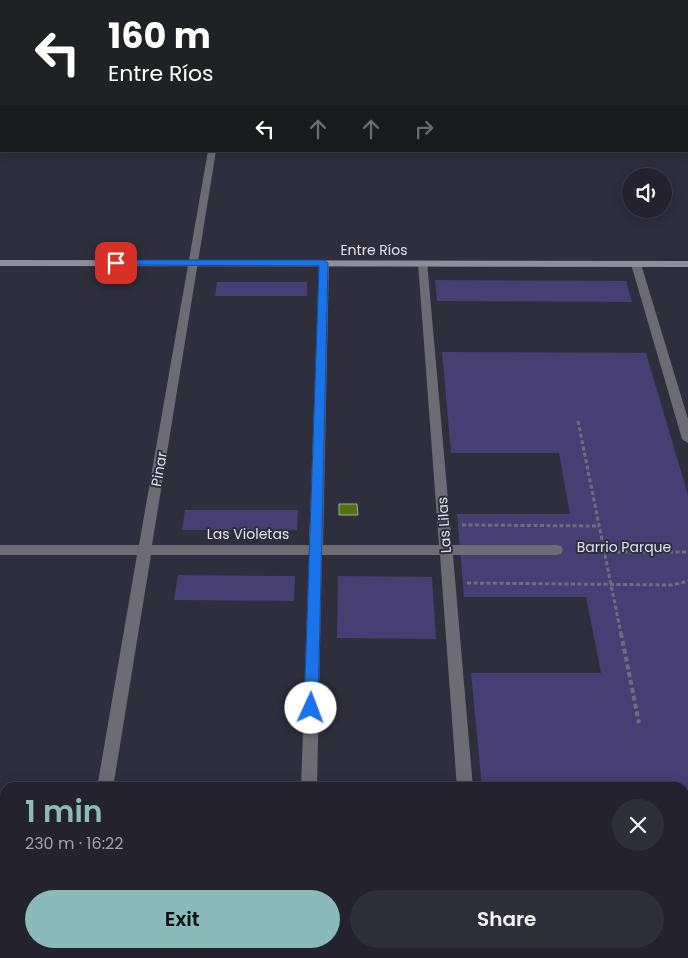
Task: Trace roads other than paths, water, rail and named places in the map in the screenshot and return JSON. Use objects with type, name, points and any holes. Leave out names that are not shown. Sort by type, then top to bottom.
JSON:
[{"type":"street","name":"Pinar","points":[[107,782],[212,152]]},
{"type":"street","name":"Entre Ríos","points":[[0,262],[688,264]]},
{"type":"street","points":[[309,782],[324,263]]},
{"type":"street","name":"Las Lilas","points":[[424,264],[466,782]]},
{"type":"street","points":[[636,264],[688,439]]},
{"type":"street","name":"Las Violetas","points":[[0,550],[556,550]]},
{"type":"park label","name":"Barrio Parque","points":[[624,547]]}]
